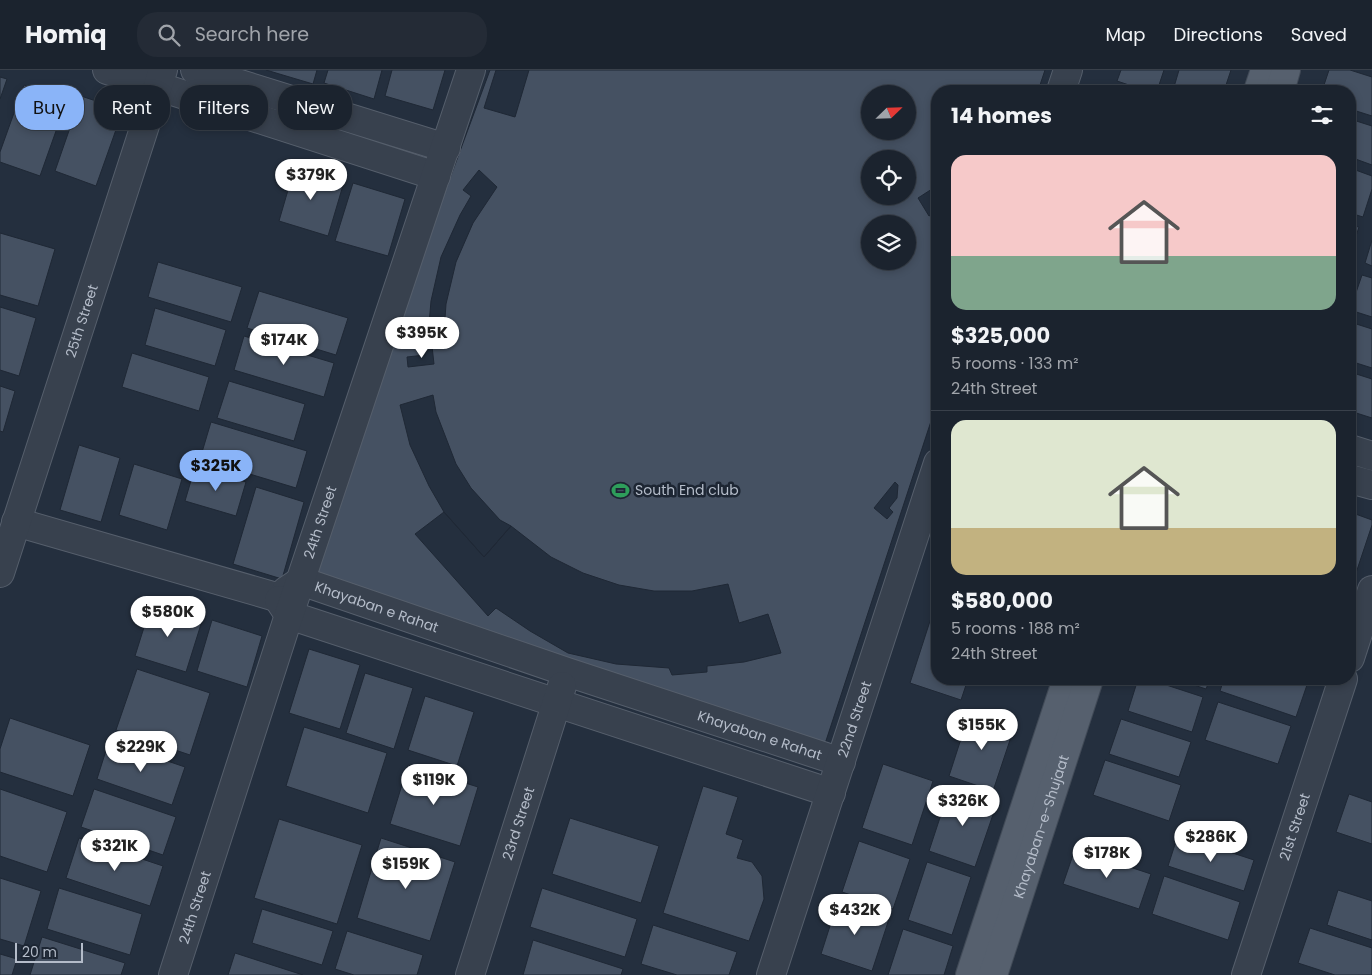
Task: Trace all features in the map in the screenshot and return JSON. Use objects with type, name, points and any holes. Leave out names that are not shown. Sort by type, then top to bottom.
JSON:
[{"type":"main road","points":[[1260,85],[1265,70]]},
{"type":"main road","points":[[1282,85],[1286,70]]},
{"type":"main road","name":"Khayaban-e-Shujaat","points":[[970,975],[1065,685]]},
{"type":"main road","name":"Khayaban-e-Shujaat","points":[[993,975],[1087,685]]},
{"type":"street","points":[[107,70],[160,79],[436,176]]},
{"type":"street","points":[[194,70],[446,148]]},
{"type":"street","name":"24th Street","points":[[301,581],[471,70]]},
{"type":"street","points":[[1063,85],[1068,70]]},
{"type":"street","name":"25th Street","points":[[0,572],[160,79]]},
{"type":"street","points":[[1356,452],[1372,456]]},
{"type":"street","points":[[1356,481],[1372,485]]},
{"type":"street","name":"22nd Street","points":[[771,975],[931,485]]},
{"type":"street","points":[[16,522],[283,606],[555,702],[831,793]]},
{"type":"street","name":"Khayaban e Rahat","points":[[283,606],[301,581],[567,672],[841,762]]},
{"type":"street","points":[[1356,639],[1372,590]]},
{"type":"street","name":"24th Street","points":[[173,975],[283,606]]},
{"type":"street","name":"23rd Street","points":[[470,975],[555,702],[567,672]]},
{"type":"street","name":"21st Street","points":[[1246,975],[1341,685]]},
{"type":"building","points":[[266,70],[317,70],[313,84]]},
{"type":"building","points":[[328,70],[382,70],[374,99],[352,92],[352,85],[330,85],[324,83]]},
{"type":"building","points":[[392,70],[445,70],[433,110],[385,96]]},
{"type":"building","name":"South End club","points":[[490,70],[1045,70],[1040,85],[931,85],[931,421],[821,756],[301,581]]},
{"type":"building","points":[[496,70],[529,70],[515,117],[484,108]]},
{"type":"building","points":[[1121,70],[1164,70],[1159,85],[1129,85],[1117,81]]},
{"type":"building","points":[[1179,70],[1231,70],[1226,85],[1175,85]]},
{"type":"building","points":[[1329,70],[1350,70],[1372,77],[1372,116],[1356,111],[1356,85],[1324,85]]},
{"type":"building","points":[[0,77],[7,79],[0,99]]},
{"type":"building","points":[[84,97],[94,100],[94,130],[116,130],[96,186],[55,171],[69,130],[84,130]]},
{"type":"building","points":[[15,110],[15,130],[56,130],[40,176],[0,162],[0,152]]},
{"type":"building","points":[[1356,121],[1372,126],[1372,165],[1356,159]]},
{"type":"building","points":[[295,166],[344,182],[328,236],[279,221]]},
{"type":"building","points":[[479,170],[497,187],[473,223],[456,262],[446,304],[443,347],[418,346],[419,324],[429,324],[431,301],[441,257],[471,196],[463,190]]},
{"type":"building","points":[[1356,170],[1372,176],[1372,189],[1363,217],[1356,215]]},
{"type":"building","points":[[353,183],[405,199],[388,256],[335,241]]},
{"type":"building","points":[[931,190],[931,215],[929,216],[918,198]]},
{"type":"building","points":[[0,233],[55,249],[38,306],[0,295]]},
{"type":"building","points":[[1372,240],[1372,266],[1365,263]]},
{"type":"building","points":[[158,262],[242,287],[231,322],[148,297]]},
{"type":"building","points":[[1362,275],[1372,278],[1372,317],[1356,312],[1356,292]]},
{"type":"building","points":[[259,291],[348,318],[336,355],[247,328]]},
{"type":"building","points":[[0,307],[36,318],[19,376],[0,370]]},
{"type":"building","points":[[155,308],[226,330],[215,366],[145,345]]},
{"type":"building","points":[[1356,324],[1372,329],[1372,368],[1356,363]]},
{"type":"building","points":[[244,336],[334,363],[324,397],[234,370]]},
{"type":"building","points":[[432,346],[434,364],[408,367],[407,357],[425,355],[424,347]]},
{"type":"building","points":[[132,353],[209,377],[199,411],[122,387]]},
{"type":"building","points":[[1356,374],[1372,379],[1372,418],[1356,413]]},
{"type":"building","points":[[229,381],[305,404],[294,441],[217,418]]},
{"type":"building","points":[[0,386],[15,391],[3,432],[0,431]]},
{"type":"building","points":[[433,395],[436,412],[456,464],[471,488],[500,520],[511,526],[484,557],[444,512],[429,486],[410,445],[400,405]]},
{"type":"building","points":[[211,422],[307,451],[296,488],[200,459]]},
{"type":"building","points":[[79,445],[120,458],[101,522],[60,510]]},
{"type":"building","points":[[134,464],[182,479],[167,530],[119,515]]},
{"type":"building","points":[[195,467],[246,482],[236,516],[185,501]]},
{"type":"building","points":[[895,482],[898,485],[897,498],[889,508],[893,512],[887,519],[874,508]]},
{"type":"building","points":[[256,487],[304,502],[282,579],[233,564]]},
{"type":"building","points":[[444,512],[484,557],[511,526],[551,557],[583,573],[619,585],[654,591],[692,591],[728,584],[739,623],[768,614],[781,653],[744,662],[707,666],[707,672],[672,675],[669,668],[616,664],[568,653],[496,608],[488,616],[415,534]]},
{"type":"building","points":[[1356,514],[1372,520],[1356,573]]},
{"type":"building","points":[[151,605],[202,621],[186,672],[135,656]]},
{"type":"building","points":[[931,618],[931,685],[966,685],[961,700],[910,683]]},
{"type":"building","points":[[212,620],[262,636],[247,687],[197,671]]},
{"type":"building","points":[[309,649],[360,665],[340,729],[289,713]]},
{"type":"building","points":[[137,669],[210,693],[190,755],[116,730]]},
{"type":"building","points":[[365,673],[413,688],[394,749],[346,733]]},
{"type":"building","points":[[1136,685],[1166,685],[1203,697],[1192,732],[1128,711]]},
{"type":"building","points":[[1194,685],[1208,685],[1206,689]]},
{"type":"building","points":[[1222,685],[1307,685],[1296,717],[1220,691]]},
{"type":"building","points":[[425,696],[474,712],[457,766],[408,750]]},
{"type":"building","points":[[1218,702],[1291,726],[1278,764],[1205,740]]},
{"type":"building","points":[[970,711],[1015,725],[993,791],[949,776]]},
{"type":"building","points":[[10,718],[90,745],[73,796],[0,772],[0,749]]},
{"type":"building","points":[[1121,719],[1191,742],[1179,777],[1109,754]]},
{"type":"building","points":[[304,727],[387,753],[368,813],[286,786]]},
{"type":"building","points":[[109,741],[185,767],[172,805],[97,779]]},
{"type":"building","points":[[1105,760],[1181,785],[1169,821],[1093,795]]},
{"type":"building","points":[[883,764],[933,781],[912,845],[862,828]]},
{"type":"building","points":[[408,765],[478,787],[460,846],[390,824]]},
{"type":"building","points":[[703,786],[738,797],[726,834],[743,840],[737,858],[752,862],[762,876],[764,899],[749,941],[663,913]]},
{"type":"building","points":[[950,787],[997,803],[975,867],[929,851]]},
{"type":"building","points":[[0,789],[67,812],[47,872],[0,856]]},
{"type":"building","points":[[94,789],[176,817],[163,855],[81,827]]},
{"type":"building","points":[[1349,794],[1372,802],[1372,844],[1336,832]]},
{"type":"building","points":[[570,818],[659,846],[641,903],[552,874]]},
{"type":"building","points":[[279,819],[362,845],[337,924],[254,898]]},
{"type":"building","points":[[1178,835],[1254,860],[1244,891],[1168,866]]},
{"type":"building","points":[[79,838],[163,866],[150,906],[66,878]]},
{"type":"building","points":[[381,838],[455,862],[430,941],[357,918]]},
{"type":"building","points":[[859,841],[910,859],[893,909],[842,892]]},
{"type":"building","points":[[1075,849],[1151,874],[1139,909],[1063,884]]},
{"type":"building","points":[[927,862],[971,877],[952,935],[908,920]]},
{"type":"building","points":[[1164,876],[1240,902],[1228,940],[1152,914]]},
{"type":"building","points":[[0,878],[41,891],[24,946],[0,939]]},
{"type":"building","points":[[59,888],[142,914],[130,955],[47,929]]},
{"type":"building","points":[[542,888],[637,919],[625,957],[530,927]]},
{"type":"building","points":[[1338,890],[1372,901],[1372,940],[1327,925]]},
{"type":"building","points":[[838,901],[889,919],[872,971],[821,954]]},
{"type":"building","points":[[262,909],[333,931],[322,965],[252,943]]},
{"type":"building","points":[[653,925],[737,952],[729,975],[677,975],[641,964]]},
{"type":"building","points":[[1310,928],[1372,948],[1372,975],[1335,975],[1298,963]]},
{"type":"building","points":[[903,929],[953,946],[944,975],[888,975]]},
{"type":"building","points":[[347,931],[423,955],[417,975],[354,975],[335,969]]},
{"type":"building","points":[[42,937],[125,963],[121,975],[30,975]]},
{"type":"building","points":[[533,940],[623,969],[621,975],[523,975]]},
{"type":"building","points":[[235,953],[303,975],[228,975]]},
{"type":"building","points":[[0,954],[17,959],[12,975],[0,975]]},
{"type":"place","name":"South End club","points":[[621,490]]}]
